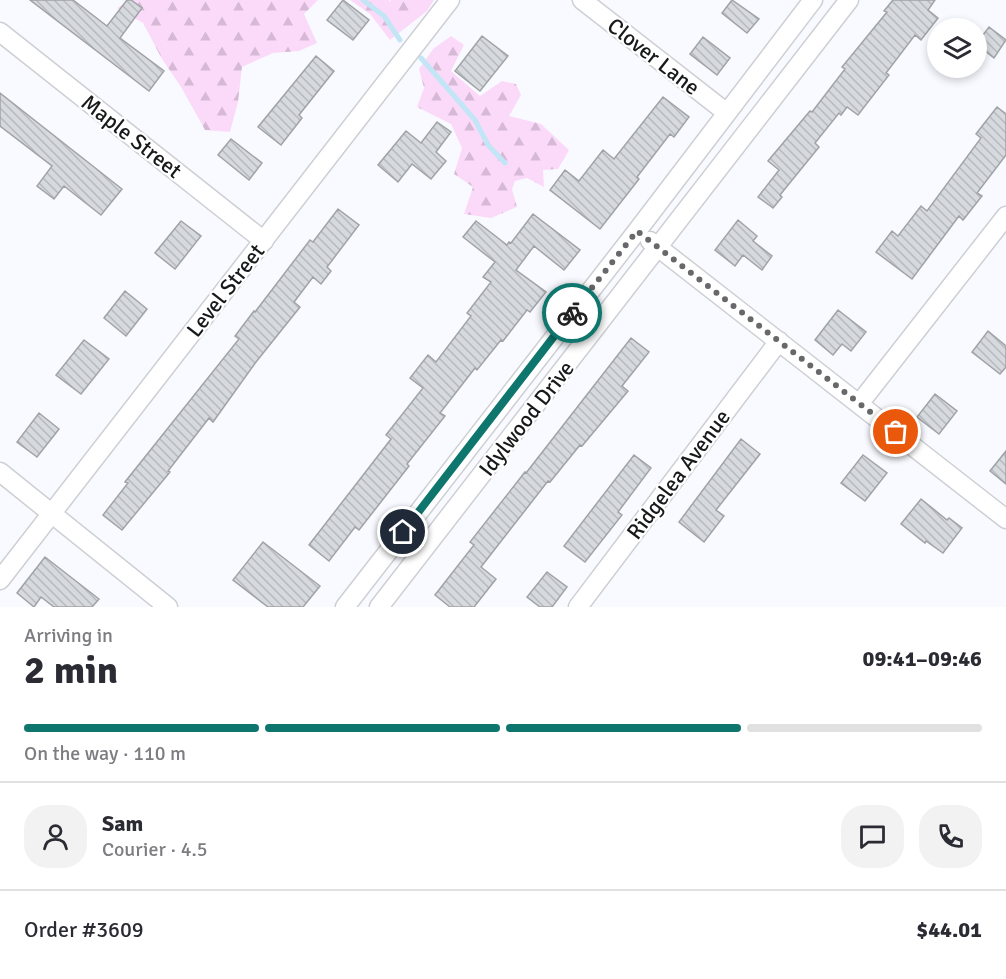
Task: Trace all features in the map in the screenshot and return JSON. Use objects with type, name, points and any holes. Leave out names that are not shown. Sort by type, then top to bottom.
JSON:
[{"type":"street","name":"Level Street","points":[[0,580],[450,0]]},
{"type":"street","name":"Clover Lane","points":[[582,0],[726,113]]},
{"type":"street","name":"Idylwood Drive","points":[[345,607],[813,0]]},
{"type":"street","name":"Idylwood Drive","points":[[379,607],[849,0]]},
{"type":"street","name":"Maple Street","points":[[0,32],[264,241]]},
{"type":"street","points":[[860,404],[1006,216]]},
{"type":"street","points":[[637,231],[1006,519]]},
{"type":"street","name":"Ridgelea Avenue","points":[[578,607],[779,341]]},
{"type":"street","points":[[0,472],[168,607]]},
{"type":"green space","points":[[130,0],[318,0],[304,14],[317,43],[299,51],[273,53],[242,67],[238,102],[230,132],[205,130],[143,23],[117,8]]},
{"type":"green space","points":[[350,0],[389,0],[389,2],[391,0],[434,0],[427,11],[390,40],[370,14]]},
{"type":"green space","points":[[451,36],[464,45],[451,71],[480,96],[502,81],[516,84],[521,95],[509,116],[541,124],[569,150],[558,169],[543,170],[544,187],[527,178],[515,181],[512,189],[517,207],[491,218],[464,214],[473,187],[454,174],[462,148],[451,124],[417,107],[424,88],[419,69],[433,49]]},
{"type":"building","points":[[30,0],[73,0],[107,26],[127,0],[131,0],[142,8],[120,38],[164,71],[149,91]]},
{"type":"building","points":[[343,0],[369,20],[353,40],[327,20]]},
{"type":"building","points":[[732,0],[759,19],[747,33],[722,13]]},
{"type":"building","points":[[893,0],[935,0],[928,10],[938,18],[927,18],[927,32],[921,40],[915,35],[886,73],[889,75],[858,115],[847,107],[841,115],[839,113],[815,143],[819,147],[780,195],[782,197],[773,208],[758,197],[779,170],[768,161],[810,111],[812,112],[845,69],[842,67],[887,12],[884,11]]},
{"type":"building","points":[[989,27],[1006,40],[994,58],[987,53]]},
{"type":"building","points":[[482,36],[508,56],[480,91],[455,71]]},
{"type":"building","points":[[703,37],[730,58],[717,75],[690,54]]},
{"type":"building","points":[[316,56],[334,71],[299,115],[302,118],[281,145],[258,127]]},
{"type":"building","points":[[0,93],[122,189],[101,215],[64,186],[54,199],[37,186],[52,166],[0,126]]},
{"type":"building","points":[[663,97],[689,117],[674,137],[670,134],[600,229],[550,190],[565,170],[579,181],[603,150],[614,159]]},
{"type":"building","points":[[997,107],[1006,114],[1006,155],[977,193],[982,196],[963,220],[959,216],[912,279],[876,252],[892,231],[898,236],[921,206],[927,211],[981,138],[976,134]]},
{"type":"building","points":[[437,122],[451,132],[436,152],[446,161],[431,179],[412,164],[398,182],[378,165],[406,131],[421,143]]},
{"type":"building","points":[[231,139],[262,163],[249,180],[218,155]]},
{"type":"building","points":[[338,209],[359,225],[327,267],[331,271],[321,284],[313,277],[294,302],[300,307],[256,362],[213,422],[209,418],[168,471],[170,472],[122,530],[103,515],[128,483],[125,482],[239,339],[235,336],[254,311],[310,240],[313,242]]},
{"type":"building","points":[[533,214],[580,250],[564,270],[534,246],[516,270],[546,292],[530,312],[527,310],[477,370],[475,368],[440,413],[445,416],[407,464],[409,466],[359,530],[355,527],[329,561],[309,545],[391,439],[386,435],[423,388],[410,378],[428,355],[436,362],[471,316],[467,313],[491,282],[483,277],[495,262],[463,237],[476,221],[507,245]]},
{"type":"building","points":[[738,220],[757,236],[753,241],[772,256],[762,270],[743,255],[735,266],[715,250]]},
{"type":"building","points":[[181,221],[201,236],[175,269],[155,253]]},
{"type":"building","points":[[125,291],[147,309],[126,336],[104,318]]},
{"type":"building","points":[[838,310],[866,332],[851,351],[842,344],[833,355],[815,340]]},
{"type":"building","points":[[988,331],[1006,346],[1006,367],[1000,374],[972,352]]},
{"type":"building","points":[[631,338],[649,352],[622,386],[628,391],[550,482],[548,481],[481,567],[496,579],[474,607],[450,607],[435,595],[474,545],[470,542]]},
{"type":"building","points":[[84,340],[109,359],[81,394],[56,375]]},
{"type":"building","points":[[935,394],[957,411],[939,434],[917,417]]},
{"type":"building","points":[[39,413],[59,429],[37,457],[17,442]]},
{"type":"building","points":[[741,439],[760,454],[716,510],[724,516],[704,542],[679,522]]},
{"type":"building","points":[[1006,451],[1006,484],[990,471]]},
{"type":"building","points":[[634,455],[651,468],[618,512],[622,515],[585,562],[564,546]]},
{"type":"building","points":[[863,455],[887,473],[865,501],[841,483]]},
{"type":"building","points":[[921,499],[947,520],[949,518],[962,528],[943,553],[926,541],[925,543],[901,524]]},
{"type":"building","points":[[263,542],[320,586],[303,607],[268,607],[233,580]]},
{"type":"building","points":[[45,557],[99,599],[92,607],[54,607],[41,597],[34,607],[17,593]]},
{"type":"building","points":[[547,572],[567,587],[552,607],[540,607],[527,597]]},
{"type":"waterway","points":[[363,0],[384,16],[400,40]]},
{"type":"waterway","points":[[421,58],[475,120],[488,145],[505,163]]},
{"type":"way so far","points":[[572,313],[637,231],[896,432]]},
{"type":"route","points":[[403,532],[572,313]]}]
